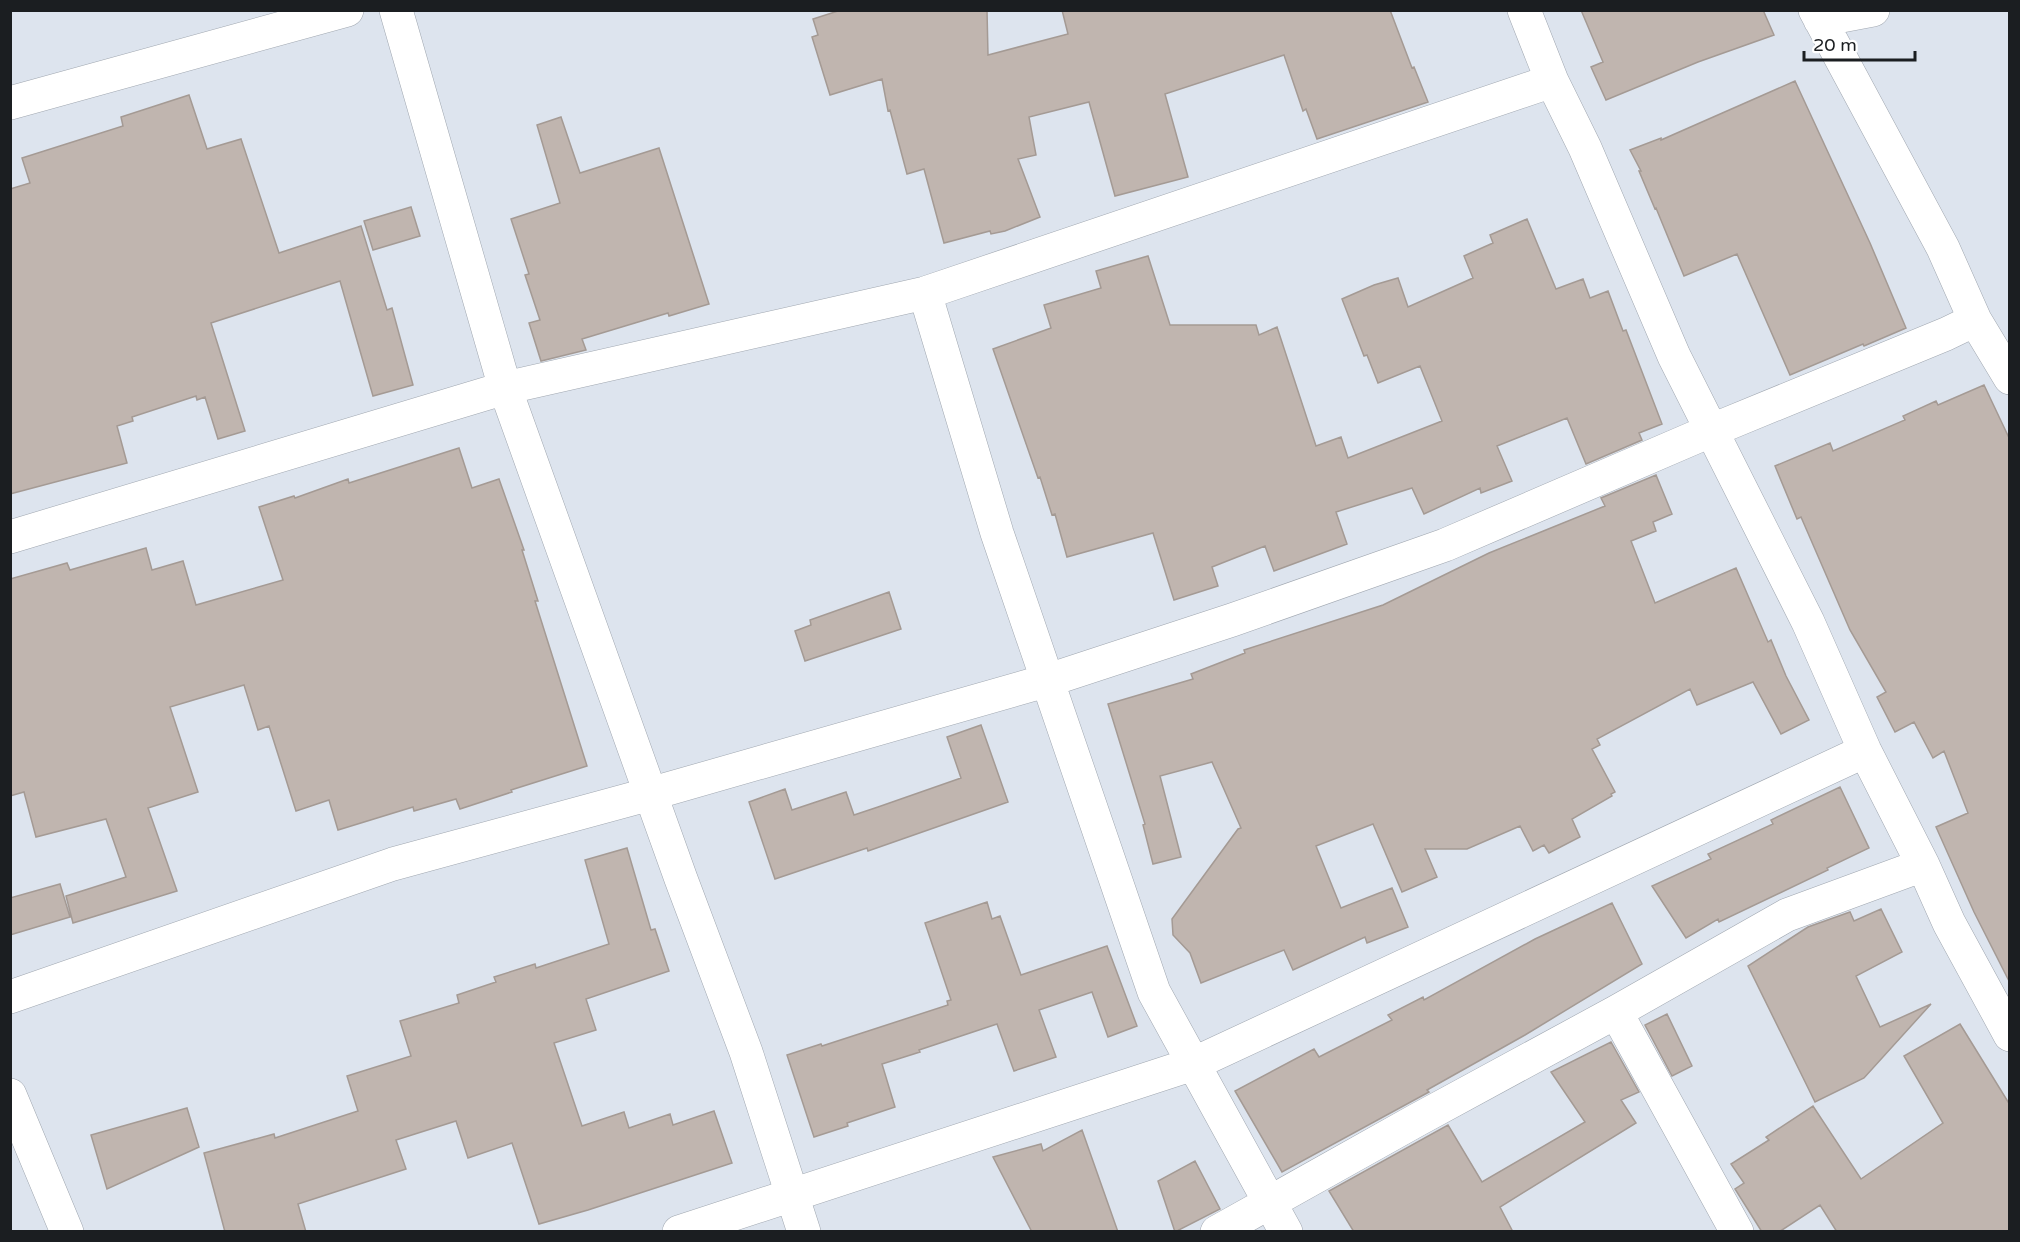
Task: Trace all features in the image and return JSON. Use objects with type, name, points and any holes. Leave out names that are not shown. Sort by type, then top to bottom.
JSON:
[{"type":"street","points":[[10,103],[347,10]]},
{"type":"street","points":[[396,10],[505,388],[650,794],[746,1052],[804,1232]]},
{"type":"street","points":[[1524,10],[1552,81],[1585,148],[1674,356],[1808,622],[1865,751],[1923,865],[1948,923],[2010,1035]]},
{"type":"street","points":[[1873,10],[1817,15],[1943,248],[1975,320],[2010,378]]},
{"type":"street","points":[[10,537],[505,388],[925,293],[1552,81]]},
{"type":"street","points":[[925,293],[997,533],[1154,992],[1286,1232]]},
{"type":"street","points":[[10,997],[393,864],[650,794],[1049,680],[1232,620],[1445,545],[1975,320]]},
{"type":"street","points":[[680,1232],[1193,1064],[1865,751]]},
{"type":"street","points":[[1217,1232],[1787,915],[1923,865]]},
{"type":"street","points":[[1616,1012],[1737,1232]]},
{"type":"street","points":[[10,1095],[67,1232]]},
{"type":"building","points":[[841,10],[987,10],[988,55],[1068,34],[1062,10],[1390,10],[1412,68],[1414,67],[1428,102],[1317,139],[1306,109],[1303,111],[1284,55],[1165,94],[1188,177],[1115,196],[1089,102],[1029,117],[1036,155],[1018,159],[1040,217],[1005,231],[991,234],[990,231],[944,243],[924,169],[907,174],[890,110],[888,111],[882,79],[830,95],[812,37],[818,35],[813,19]]},
{"type":"building","points":[[1581,10],[1763,10],[1774,35],[1698,62],[1606,100],[1591,67],[1603,62]]},
{"type":"building","points":[[1795,81],[1870,243],[1906,328],[1790,375],[1737,254],[1684,276],[1639,171],[1641,171],[1630,150],[1661,138],[1661,140]]},
{"type":"building","points":[[189,95],[207,149],[241,139],[279,253],[361,226],[387,310],[392,308],[413,385],[373,396],[340,281],[211,323],[245,431],[218,439],[205,397],[197,400],[196,396],[132,417],[133,421],[117,426],[127,463],[10,494],[10,189],[30,183],[22,158],[123,126],[121,117]]},
{"type":"building","points":[[561,117],[580,173],[659,148],[709,304],[669,316],[668,313],[582,339],[586,350],[541,361],[529,323],[540,320],[525,275],[529,274],[511,219],[560,203],[537,125]]},
{"type":"building","points":[[411,207],[420,236],[373,250],[364,221]]},
{"type":"building","points":[[1527,219],[1556,289],[1583,279],[1590,298],[1608,291],[1623,331],[1626,330],[1662,424],[1639,433],[1642,440],[1586,464],[1567,418],[1497,446],[1512,481],[1481,493],[1480,488],[1424,514],[1412,488],[1336,512],[1347,544],[1274,571],[1265,546],[1212,567],[1218,586],[1174,600],[1153,533],[1067,557],[1055,514],[1052,515],[1040,477],[1038,478],[993,349],[1051,328],[1044,305],[1101,288],[1096,271],[1148,256],[1170,325],[1256,325],[1259,335],[1277,327],[1316,446],[1341,437],[1348,458],[1442,421],[1420,366],[1378,383],[1367,355],[1364,356],[1342,299],[1374,285],[1398,278],[1408,307],[1473,278],[1464,256],[1493,243],[1490,235]]},
{"type":"building","points":[[1984,385],[2010,440],[2010,983],[1974,912],[1936,827],[1968,813],[1944,751],[1933,758],[1914,722],[1895,732],[1877,697],[1886,692],[1850,630],[1801,517],[1797,519],[1775,466],[1830,443],[1833,451],[1905,420],[1903,416],[1936,401],[1938,405]]},
{"type":"building","points":[[459,448],[472,488],[499,479],[524,550],[522,550],[538,601],[535,601],[587,766],[460,809],[456,799],[414,811],[413,807],[338,830],[329,800],[296,811],[269,726],[258,730],[244,685],[170,707],[198,792],[148,808],[177,891],[73,923],[66,896],[126,877],[106,819],[36,837],[24,792],[10,796],[10,579],[67,563],[70,570],[146,548],[152,570],[183,561],[196,605],[283,580],[259,507],[294,496],[295,498],[348,479],[349,483]]},
{"type":"building","points":[[1656,475],[1672,514],[1653,522],[1656,531],[1631,541],[1655,603],[1736,568],[1768,642],[1771,640],[1786,676],[1809,720],[1781,734],[1753,682],[1697,705],[1690,689],[1597,739],[1600,745],[1592,749],[1615,792],[1572,819],[1580,837],[1549,853],[1544,845],[1533,851],[1520,826],[1467,849],[1425,849],[1437,877],[1402,892],[1373,824],[1316,846],[1341,908],[1392,888],[1408,927],[1367,943],[1365,937],[1293,970],[1284,950],[1201,983],[1190,953],[1173,935],[1172,919],[1241,828],[1212,762],[1160,776],[1181,857],[1153,864],[1143,825],[1145,824],[1108,704],[1193,679],[1191,674],[1245,653],[1244,650],[1383,605],[1489,553],[1605,506],[1601,498]]},
{"type":"building","points":[[889,592],[901,629],[805,661],[795,631],[811,625],[810,620]]},
{"type":"building","points":[[981,725],[1008,802],[868,851],[867,848],[775,879],[749,802],[785,789],[792,810],[846,792],[854,815],[961,778],[947,737]]},
{"type":"building","points":[[1840,787],[1869,848],[1719,922],[1718,919],[1686,938],[1652,886],[1711,859],[1708,854],[1773,824],[1771,820]]},
{"type":"building","points":[[627,848],[651,930],[655,929],[669,971],[586,999],[596,1030],[554,1043],[582,1126],[624,1112],[629,1128],[670,1114],[673,1125],[714,1111],[732,1163],[539,1224],[512,1143],[468,1158],[456,1121],[396,1140],[406,1169],[298,1204],[306,1232],[225,1232],[204,1153],[274,1134],[275,1138],[358,1111],[347,1076],[411,1056],[400,1021],[459,1003],[457,995],[496,982],[494,977],[535,964],[536,968],[609,944],[585,860]]},
{"type":"building","points":[[60,884],[70,917],[10,935],[10,898]]},
{"type":"building","points":[[987,902],[992,919],[1000,916],[1021,975],[1107,946],[1137,1026],[1108,1037],[1092,992],[1039,1010],[1056,1057],[1014,1071],[997,1024],[919,1050],[920,1052],[882,1064],[895,1107],[814,1137],[787,1055],[948,1005],[947,1001],[951,1000],[925,923]]},
{"type":"building","points":[[1612,903],[1642,964],[1525,1035],[1427,1090],[1429,1092],[1282,1172],[1235,1091],[1314,1049],[1319,1057],[1392,1020],[1388,1015],[1423,997],[1424,1000],[1535,939]]},
{"type":"building","points":[[1881,909],[1902,952],[1856,976],[1880,1027],[1931,1004],[1864,1078],[1815,1102],[1748,966],[1808,927],[1850,912],[1854,921]]},
{"type":"building","points":[[1667,1014],[1692,1066],[1672,1076],[1645,1025]]},
{"type":"building","points":[[1960,1024],[2010,1105],[2010,1232],[1837,1232],[1820,1205],[1779,1232],[1762,1232],[1735,1189],[1744,1183],[1731,1164],[1769,1140],[1766,1137],[1813,1106],[1861,1179],[1943,1123],[1904,1056]]},
{"type":"building","points":[[1611,1042],[1639,1092],[1621,1100],[1636,1123],[1500,1207],[1513,1232],[1354,1232],[1329,1191],[1448,1125],[1482,1182],[1585,1122],[1551,1072]]},
{"type":"building","points":[[187,1108],[199,1147],[107,1189],[91,1135]]},
{"type":"building","points":[[1082,1130],[1118,1232],[1032,1232],[993,1157],[1041,1144],[1043,1151]]},
{"type":"building","points":[[1195,1161],[1220,1209],[1175,1232],[1158,1181]]}]
